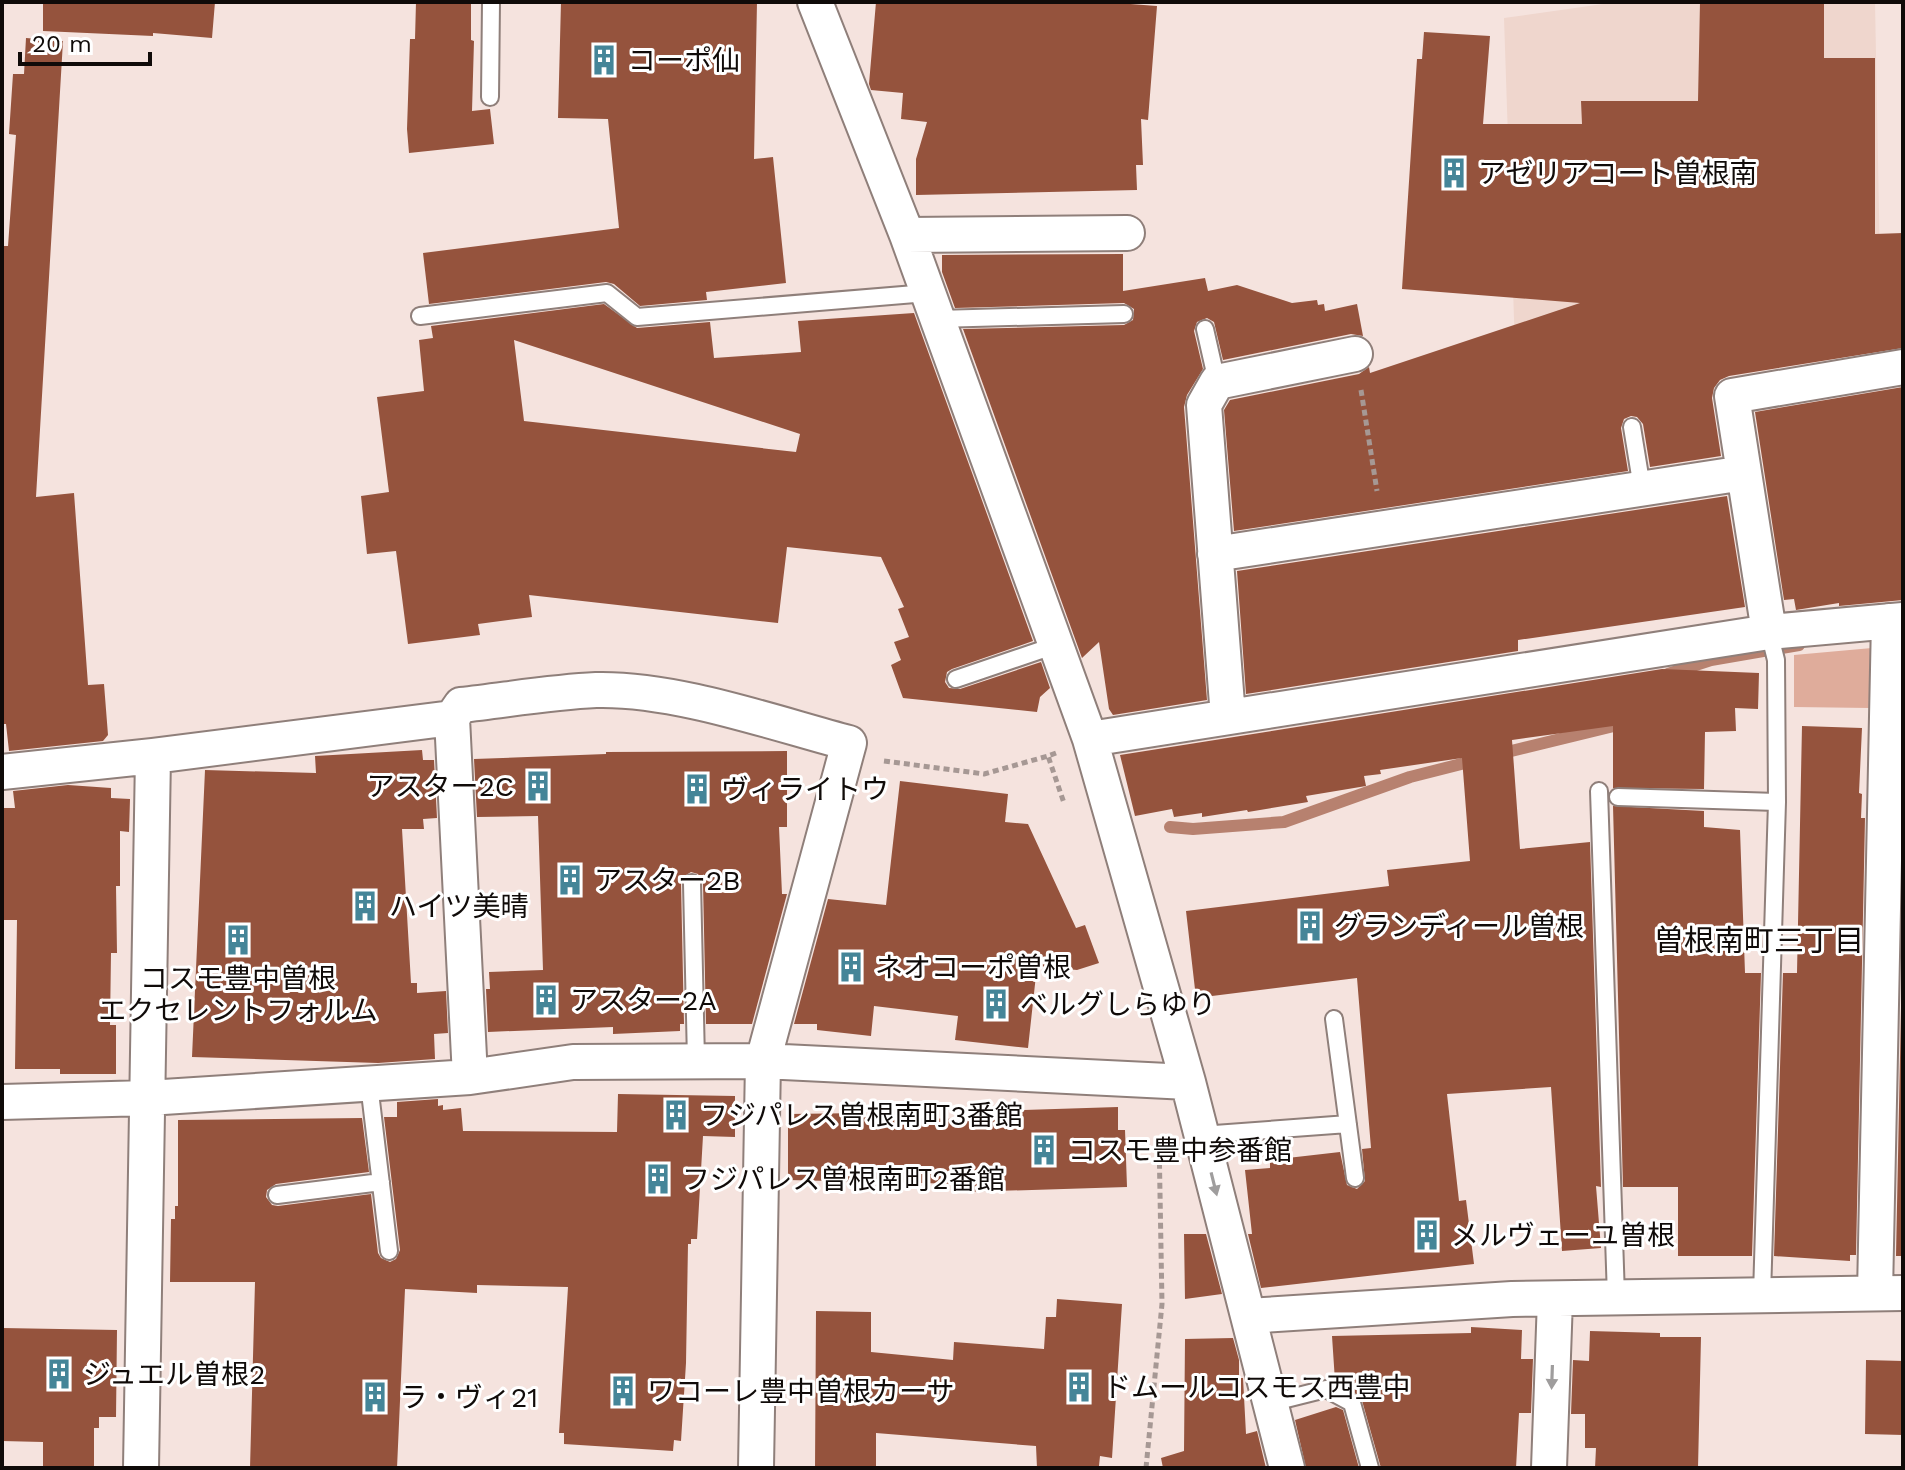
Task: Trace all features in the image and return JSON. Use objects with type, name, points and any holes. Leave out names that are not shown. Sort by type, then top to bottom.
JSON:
[{"type":"street","points":[[815,2],[907,235],[1090,739],[1188,1082],[1287,1468]]},
{"type":"street","points":[[907,235],[1127,233]]},
{"type":"street","points":[[1228,717],[1204,405],[1217,382],[1355,354]]},
{"type":"street","points":[[1773,644],[1732,396],[1903,367]]},
{"type":"street","points":[[1215,554],[1744,473]]},
{"type":"street","points":[[1090,739],[1228,717],[1892,628],[1889,1293],[1555,1299],[1248,1316]]},
{"type":"street","points":[[470,1077],[452,718],[461,705],[597,690],[638,693],[679,698],[849,743],[763,1061],[756,1468]]},
{"type":"street","points":[[2,772],[452,718]]},
{"type":"street","points":[[141,1468],[153,756]]},
{"type":"street","points":[[2,1102],[148,1098],[470,1077],[573,1062],[763,1061],[1188,1082]]},
{"type":"street","points":[[1549,1468],[1555,1299]]},
{"type":"lane","points":[[490,97],[491,2]]},
{"type":"lane","points":[[420,316],[607,293],[637,317],[932,306],[1124,314]]},
{"type":"lane","points":[[1205,329],[1217,382]]},
{"type":"lane","points":[[1632,427],[1642,488]]},
{"type":"lane","points":[[1762,1295],[1777,802],[1773,644]]},
{"type":"lane","points":[[956,679],[1056,645]]},
{"type":"lane","points":[[1599,791],[1616,1297]]},
{"type":"lane","points":[[1618,797],[1777,802]]},
{"type":"lane","points":[[692,883],[696,1061]]},
{"type":"lane","points":[[1334,1019],[1355,1178]]},
{"type":"lane","points":[[369,1084],[389,1251]]},
{"type":"lane","points":[[1201,1135],[1348,1124]]},
{"type":"lane","points":[[277,1195],[381,1182]]},
{"type":"lane","points":[[1270,1403],[1326,1389],[1352,1403],[1370,1468]]},
{"type":"path","points":[[1355,354],[1384,528]]},
{"type":"path","points":[[849,743],[880,761],[984,774],[1048,756]]},
{"type":"shaded area","points":[[1617,2],[1875,2],[1880,266],[1516,379],[1504,18]]},
{"type":"shaded area","points":[[1872,648],[1870,708],[1794,707],[1794,655]]},
{"type":"building","points":[[43,2],[215,2],[212,38],[153,33],[153,36],[43,31]]},
{"type":"building","points":[[416,2],[471,2],[471,40],[474,41],[472,111],[490,109],[494,144],[409,153],[410,39],[415,39]]},
{"type":"building","points":[[561,2],[757,2],[754,159],[773,157],[786,283],[706,292],[707,300],[640,306],[614,284],[606,282],[429,304],[423,253],[619,228],[608,119],[558,118]]},
{"type":"building","points":[[876,2],[1104,2],[1157,6],[1148,120],[1141,119],[1143,165],[1136,165],[1137,190],[916,195],[916,159],[927,122],[901,119],[903,93],[871,90]]},
{"type":"building","points":[[1700,2],[1824,2],[1824,58],[1875,58],[1875,234],[1903,233],[1903,348],[1720,380],[1712,398],[1721,456],[1650,467],[1643,424],[1637,417],[1631,416],[1624,419],[1621,428],[1628,471],[1234,531],[1224,410],[1230,400],[1359,374],[1369,367],[1370,373],[1580,303],[1402,289],[1417,59],[1422,59],[1424,32],[1490,36],[1483,124],[1582,124],[1581,101],[1698,101]]},
{"type":"building","points":[[26,38],[63,41],[36,497],[74,493],[88,685],[104,684],[108,735],[103,741],[9,751],[6,724],[2,724],[2,263],[3,246],[8,246],[16,135],[9,134],[13,74],[24,74]]},
{"type":"building","points":[[1123,254],[1123,291],[1205,278],[1208,291],[1237,285],[1292,303],[1317,300],[1318,305],[1324,304],[1325,311],[1357,304],[1363,336],[1351,334],[1223,360],[1214,322],[1207,318],[1197,322],[1194,331],[1203,369],[1187,395],[1184,407],[1207,700],[1113,715],[1109,709],[1099,642],[1082,658],[963,329],[1124,325],[1133,320],[1134,309],[1124,303],[955,308],[942,272],[942,255]]},
{"type":"building","points":[[604,304],[637,328],[710,322],[714,358],[801,352],[798,321],[914,313],[1033,641],[952,669],[947,672],[945,682],[949,688],[960,689],[1041,662],[1050,688],[1040,697],[1037,712],[903,698],[891,665],[901,660],[894,642],[909,637],[898,609],[904,607],[881,557],[787,547],[778,623],[529,595],[532,617],[478,624],[480,635],[408,644],[396,551],[367,554],[361,496],[389,492],[377,397],[424,391],[419,340],[433,338],[431,326]],"holes":[[[514,340],[800,434],[796,452],[524,421]]]},
{"type":"building","points":[[1903,387],[1903,600],[1839,606],[1839,603],[1796,610],[1794,599],[1784,600],[1755,412]]},
{"type":"building","points":[[1727,496],[1745,607],[1518,640],[1518,651],[1246,694],[1237,571]]},
{"type":"building","points":[[1662,669],[1759,673],[1758,709],[1735,708],[1736,731],[1705,732],[1704,789],[1613,788],[1613,726],[1512,740],[1520,849],[1590,842],[1601,1187],[1596,1186],[1601,1248],[1562,1251],[1551,1087],[1447,1094],[1459,1201],[1466,1200],[1474,1264],[1261,1288],[1248,1234],[1252,1234],[1245,1170],[1270,1168],[1270,1160],[1340,1152],[1347,1185],[1357,1189],[1365,1181],[1362,1149],[1371,1148],[1357,978],[1196,998],[1186,911],[1389,886],[1387,870],[1470,861],[1462,758],[1380,770],[1381,774],[1364,776],[1366,786],[1306,796],[1308,802],[1248,812],[1174,817],[1172,809],[1135,816],[1120,755]]},
{"type":"building","points":[[1802,726],[1862,728],[1859,793],[1862,794],[1861,818],[1865,818],[1856,1255],[1850,1255],[1850,1261],[1774,1256],[1783,973],[1797,973]]},
{"type":"building","points":[[422,750],[423,760],[434,760],[437,818],[423,819],[424,829],[402,829],[411,983],[417,983],[417,993],[446,991],[448,1033],[434,1034],[435,1059],[378,1063],[192,1057],[205,770],[316,773],[315,756]]},
{"type":"building","points":[[787,751],[787,827],[779,827],[782,894],[787,894],[752,1024],[706,1024],[703,883],[698,874],[691,872],[683,877],[681,883],[684,1024],[680,1024],[680,1031],[613,1034],[613,1027],[488,1032],[486,989],[490,989],[489,972],[543,970],[538,816],[477,817],[474,759],[606,752]]},
{"type":"building","points":[[900,781],[1008,794],[1005,822],[1028,824],[1076,928],[1085,925],[1099,963],[1077,970],[1037,966],[1028,1048],[955,1040],[958,1016],[874,1006],[871,1036],[817,1030],[817,1024],[794,1024],[828,899],[886,905]]},
{"type":"building","points":[[68,785],[111,788],[111,798],[130,799],[129,832],[120,831],[120,886],[116,886],[117,953],[111,953],[110,1025],[116,1025],[116,1074],[60,1074],[60,1069],[15,1069],[17,920],[3,920],[2,808],[15,808],[13,791]]},
{"type":"building","points":[[1613,806],[1704,811],[1704,827],[1740,830],[1745,973],[1761,973],[1752,1256],[1678,1256],[1678,1187],[1623,1187]]},
{"type":"building","points":[[1903,909],[1903,1256],[1896,1256]]},
{"type":"building","points":[[618,1094],[735,1096],[735,1137],[703,1136],[697,1239],[691,1239],[691,1244],[688,1244],[681,1441],[674,1440],[673,1451],[564,1444],[564,1433],[559,1433],[568,1287],[477,1285],[477,1293],[405,1289],[397,1468],[250,1468],[255,1282],[170,1282],[171,1219],[175,1219],[175,1206],[178,1206],[178,1120],[362,1118],[369,1172],[276,1184],[267,1190],[266,1197],[272,1205],[278,1206],[371,1194],[378,1253],[390,1262],[396,1259],[400,1250],[384,1117],[397,1117],[397,1102],[438,1099],[438,1106],[443,1105],[443,1110],[461,1108],[463,1131],[617,1132]]},
{"type":"building","points":[[1118,1107],[1118,1130],[1125,1130],[1127,1187],[964,1192],[964,1184],[788,1180],[788,1114],[865,1113],[865,1117],[961,1119],[961,1112]]},
{"type":"building","points":[[1184,1234],[1206,1234],[1222,1294],[1185,1299]]},
{"type":"building","points":[[1057,1299],[1122,1304],[1112,1458],[1100,1456],[1099,1466],[1037,1468],[1036,1446],[876,1433],[876,1468],[815,1468],[816,1311],[871,1312],[871,1352],[953,1360],[954,1342],[1044,1349],[1046,1317],[1056,1317]]},
{"type":"building","points":[[1471,1327],[1522,1330],[1521,1359],[1533,1359],[1531,1413],[1519,1413],[1516,1468],[1381,1468],[1361,1397],[1335,1381],[1332,1336],[1471,1333]]},
{"type":"building","name":"ジュエル曽根2","points":[[2,1328],[117,1330],[116,1417],[99,1417],[99,1428],[94,1428],[94,1468],[43,1468],[43,1442],[2,1441]]},
{"type":"building","points":[[1590,1331],[1701,1337],[1698,1468],[1595,1468],[1596,1448],[1585,1448],[1585,1414],[1571,1414],[1573,1360],[1589,1361]]},
{"type":"building","points":[[1233,1338],[1239,1360],[1239,1378],[1243,1378],[1246,1434],[1257,1431],[1266,1468],[1163,1468],[1161,1458],[1184,1451],[1185,1339]]},
{"type":"building","points":[[1866,1360],[1903,1361],[1903,1435],[1865,1434]]},
{"type":"building","points":[[1336,1407],[1343,1410],[1359,1468],[1306,1468],[1295,1420]]},
{"type":"waterway","points":[[1668,674],[1711,660],[1799,645]]},
{"type":"waterway","points":[[1499,754],[1622,724],[1625,718]]},
{"type":"waterway","points":[[1170,827],[1193,829],[1284,822],[1410,777],[1477,760]]},
{"type":"place","name":"コーポ仙","points":[[604,60]]},
{"type":"place","name":"アゼリアコート曽根南","points":[[1454,173]]},
{"type":"place","name":"アスター2C","points":[[538,786]]},
{"type":"place","name":"ヴィライトウ","points":[[697,789]]},
{"type":"place","name":"アスター2B","points":[[570,880]]},
{"type":"place","name":"ハイツ美晴","points":[[365,906]]},
{"type":"place","name":"グランディール曽根","points":[[1310,926]]},
{"type":"place","name":"コスモ豊中曽根 エクセレントフォルム","points":[[238,940]]},
{"type":"place","name":"ネオコーポ曽根","points":[[851,967]]},
{"type":"place","name":"アスター2A","points":[[546,1000]]},
{"type":"place","name":"ベルグしらゆり","points":[[996,1004]]},
{"type":"place","name":"フジパレス曽根南町3番館","points":[[676,1115]]},
{"type":"place","name":"コスモ豊中参番館","points":[[1044,1150]]},
{"type":"place","name":"フジパレス曽根南町2番館","points":[[658,1179]]},
{"type":"place","name":"メルヴェーユ曽根","points":[[1427,1235]]},
{"type":"place","name":"ジュエル曽根2","points":[[59,1374]]},
{"type":"place","name":"ドムールコスモス西豊中","points":[[1079,1387]]},
{"type":"place","name":"ワコーレ豊中曽根カーサ","points":[[623,1391]]},
{"type":"place","name":"ラ・ヴィ21","points":[[375,1397]]},
{"type":"district","name":"曽根南町三丁目","points":[[1759,941]]}]
